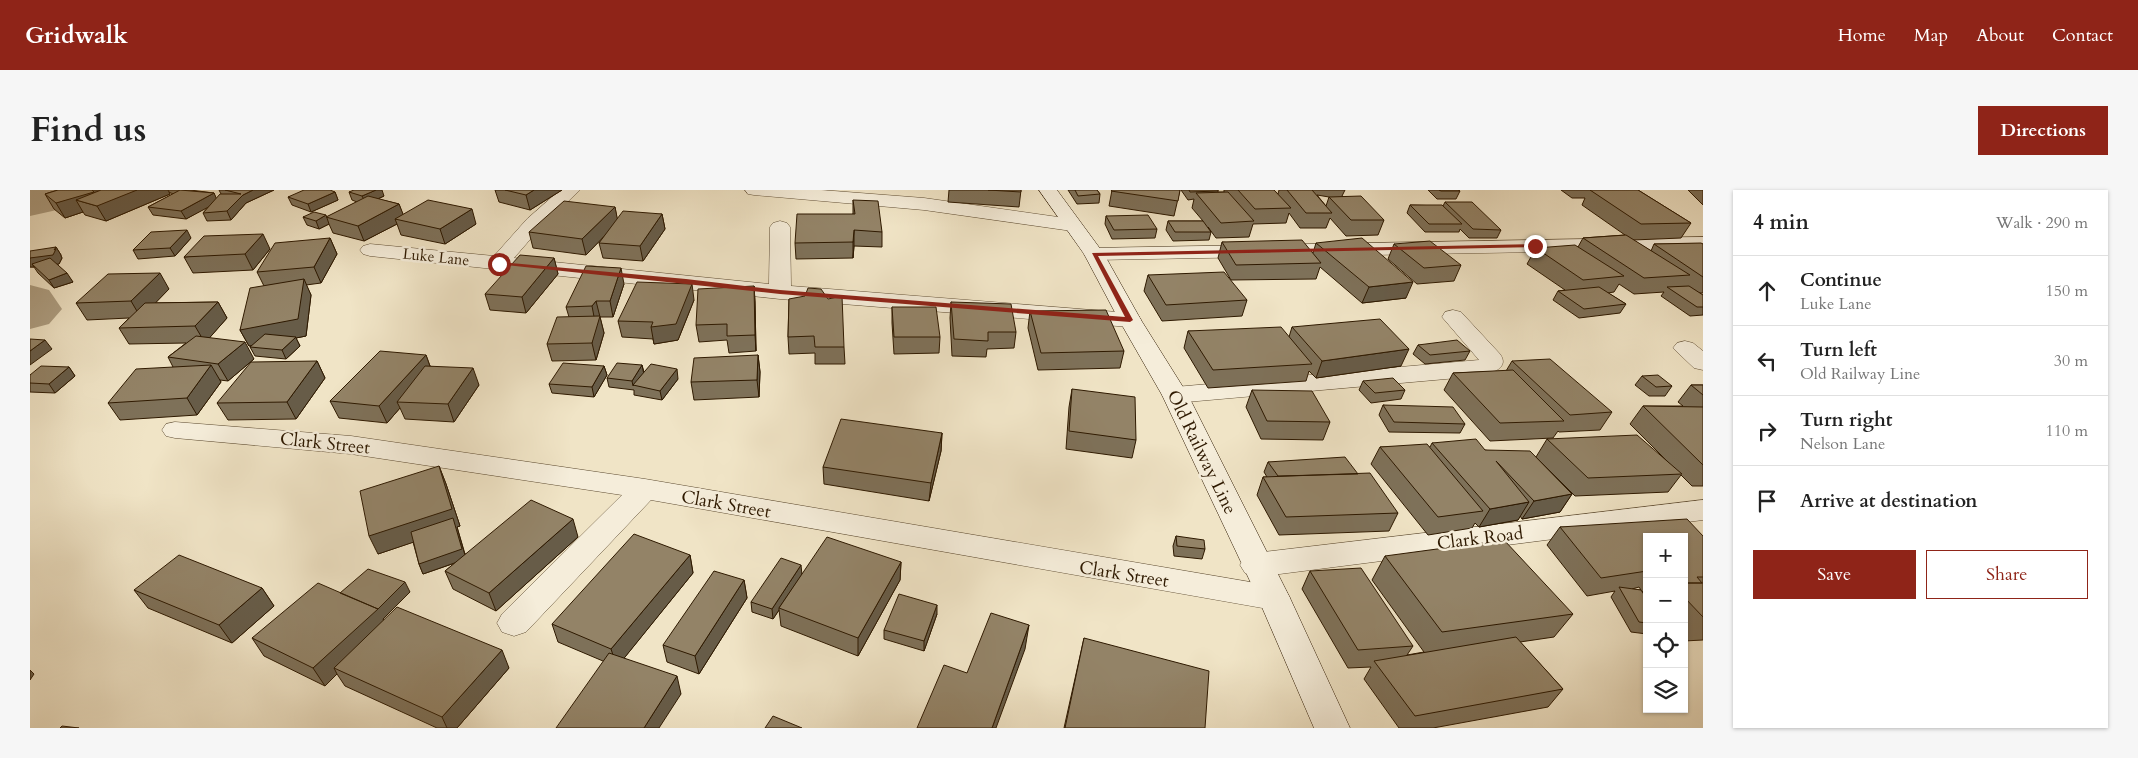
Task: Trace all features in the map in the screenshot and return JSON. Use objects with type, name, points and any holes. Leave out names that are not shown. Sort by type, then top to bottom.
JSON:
[{"type":"street","points":[[499,264],[534,223],[571,190]]},
{"type":"street","points":[[754,190],[924,204],[1072,225]]},
{"type":"street","name":"Old Railway Line","points":[[1048,190],[1094,254],[1130,320],[1175,395],[1256,565],[1274,598],[1332,728]]},
{"type":"street","points":[[780,227],[780,292]]},
{"type":"street","points":[[1094,254],[1703,243]]},
{"type":"street","name":"Luke Lane","points":[[370,250],[780,292],[1130,320]]},
{"type":"street","points":[[1175,395],[1480,369],[1491,364],[1491,358],[1453,317]]},
{"type":"street","points":[[1685,348],[1703,363]]},
{"type":"street","name":"Clark Street","points":[[175,430],[351,445],[645,490],[1274,598]]},
{"type":"street","points":[[514,623],[645,490]]},
{"type":"street","name":"Clark Road","points":[[1256,565],[1703,510]]},
{"type":"building","points":[[58,190],[92,190],[94,192],[56,203],[45,194]]},
{"type":"building","points":[[101,190],[137,190],[97,206],[76,200]]},
{"type":"building","points":[[180,190],[214,193],[181,211],[148,207]]},
{"type":"building","points":[[225,190],[253,190],[243,195],[227,211],[203,213],[220,194],[241,194]]},
{"type":"building","points":[[304,190],[330,190],[335,192],[308,204],[288,197]]},
{"type":"building","points":[[354,190],[376,190],[362,196],[349,192]]},
{"type":"building","points":[[505,190],[534,190],[526,195]]},
{"type":"building","points":[[988,190],[1021,190],[1021,192]]},
{"type":"building","points":[[1075,190],[1097,190],[1100,194],[1078,196]]},
{"type":"building","points":[[1112,190],[1180,190],[1178,201]]},
{"type":"building","points":[[1189,190],[1218,190],[1218,191],[1190,192]]},
{"type":"building","points":[[1238,190],[1274,190],[1291,208],[1255,209]]},
{"type":"building","points":[[1287,190],[1312,190],[1332,213],[1306,213]]},
{"type":"building","points":[[1439,190],[1458,190],[1460,191],[1441,191]]},
{"type":"building","points":[[1590,190],[1638,190],[1691,223],[1641,224]]},
{"type":"building","points":[[1228,192],[1254,221],[1221,223],[1196,193]]},
{"type":"building","points":[[368,196],[399,204],[358,226],[326,217]]},
{"type":"building","points":[[1361,196],[1384,220],[1351,220],[1329,197]]},
{"type":"building","points":[[428,200],[472,209],[440,229],[395,219]]},
{"type":"building","points":[[853,200],[878,201],[882,232],[854,230],[853,242],[795,243],[797,214],[855,214]]},
{"type":"building","points":[[564,201],[615,207],[582,239],[529,232]]},
{"type":"building","points":[[1445,202],[1472,202],[1501,230],[1473,229]]},
{"type":"building","points":[[1410,205],[1442,205],[1462,224],[1429,224]]},
{"type":"building","points":[[623,211],[662,214],[640,246],[599,243]]},
{"type":"building","points":[[314,212],[326,215],[316,221],[303,217]]},
{"type":"building","points":[[1148,215],[1157,229],[1114,230],[1106,216]]},
{"type":"building","points":[[1168,221],[1203,221],[1211,232],[1175,232]]},
{"type":"building","points":[[187,230],[170,248],[133,250],[151,232]]},
{"type":"building","points":[[263,234],[245,254],[184,257],[204,236]]},
{"type":"building","points":[[1626,235],[1690,275],[1644,278],[1583,238]]},
{"type":"building","points":[[330,238],[314,267],[257,272],[275,243]]},
{"type":"building","points":[[1362,238],[1413,282],[1369,287],[1316,243]]},
{"type":"building","points":[[1302,240],[1321,263],[1236,265],[1222,242]]},
{"type":"building","points":[[1430,241],[1461,265],[1424,268],[1394,244]]},
{"type":"building","points":[[1654,244],[1703,244],[1703,277]]},
{"type":"building","points":[[1575,245],[1624,276],[1583,280],[1536,248]]},
{"type":"building","points":[[56,247],[53,255],[30,258],[30,251]]},
{"type":"building","points":[[520,255],[554,258],[522,297],[485,294]]},
{"type":"building","points":[[50,258],[67,273],[49,280],[32,264]]},
{"type":"building","points":[[586,266],[621,268],[610,301],[596,301],[592,306],[566,307]]},
{"type":"building","points":[[1224,272],[1247,300],[1166,305],[1148,275]]},
{"type":"building","points":[[160,273],[131,301],[76,303],[108,274]]},
{"type":"building","points":[[304,279],[298,319],[240,330],[250,288]]},
{"type":"building","points":[[637,282],[692,284],[676,324],[651,327],[653,322],[618,321]]},
{"type":"building","points":[[754,286],[755,335],[727,336],[727,324],[696,325],[698,289]]},
{"type":"building","points":[[1689,286],[1703,295],[1703,307],[1697,307],[1667,287]]},
{"type":"building","points":[[1599,287],[1626,304],[1584,309],[1558,291]]},
{"type":"building","points":[[808,288],[821,289],[828,299],[842,296],[844,347],[815,347],[814,336],[788,337],[789,299],[805,296]]},
{"type":"building","points":[[218,302],[195,326],[119,328],[145,303]]},
{"type":"building","points":[[951,302],[1011,304],[1016,332],[988,332],[988,341],[954,339]]},
{"type":"building","points":[[892,307],[936,307],[940,337],[894,337]]},
{"type":"building","points":[[1106,310],[1124,351],[1041,353],[1030,311]]},
{"type":"building","points":[[600,316],[592,343],[547,344],[557,317]]},
{"type":"building","points":[[1380,319],[1409,349],[1322,361],[1292,327]]},
{"type":"building","points":[[1281,327],[1312,364],[1213,370],[1188,331]]},
{"type":"building","points":[[265,334],[296,337],[282,350],[250,347]]},
{"type":"building","points":[[196,336],[245,342],[218,364],[168,357]]},
{"type":"building","points":[[30,339],[45,340],[30,351]]},
{"type":"building","points":[[1457,340],[1470,351],[1430,355],[1418,345]]},
{"type":"building","points":[[380,351],[426,355],[379,406],[330,401]]},
{"type":"building","points":[[758,355],[757,380],[691,382],[694,358]]},
{"type":"building","points":[[1550,359],[1612,412],[1570,415],[1512,361]]},
{"type":"building","points":[[317,361],[287,402],[217,403],[251,362]]},
{"type":"building","points":[[563,363],[604,366],[592,387],[549,384]]},
{"type":"building","points":[[617,363],[642,365],[632,381],[607,378]]},
{"type":"building","points":[[651,364],[677,369],[660,391],[633,385]]},
{"type":"building","points":[[211,365],[187,398],[108,403],[136,369]]},
{"type":"building","points":[[41,366],[69,367],[49,384],[30,383],[30,375]]},
{"type":"building","points":[[425,366],[473,368],[448,404],[397,402]]},
{"type":"building","points":[[1513,370],[1564,421],[1500,423],[1453,373]]},
{"type":"building","points":[[1658,375],[1672,386],[1656,387],[1642,376]]},
{"type":"building","points":[[1393,378],[1405,390],[1375,393],[1363,381]]},
{"type":"building","points":[[1691,385],[1703,385],[1703,395]]},
{"type":"building","points":[[1072,389],[1135,397],[1136,440],[1069,431]]},
{"type":"building","points":[[1252,390],[1312,391],[1330,422],[1267,421]]},
{"type":"building","points":[[1383,405],[1453,407],[1465,424],[1394,422]]},
{"type":"building","points":[[1643,406],[1703,407],[1703,465]]},
{"type":"building","points":[[841,419],[942,433],[931,483],[823,467]]},
{"type":"building","points":[[1637,435],[1682,474],[1588,478],[1547,439]]},
{"type":"building","points":[[1476,439],[1485,450],[1530,451],[1572,494],[1534,501],[1496,461],[1529,502],[1490,509],[1432,443]]},
{"type":"building","points":[[1427,444],[1483,511],[1438,517],[1380,447]]},
{"type":"building","points":[[1345,457],[1358,474],[1278,476],[1268,462]]},
{"type":"building","points":[[439,466],[452,509],[369,536],[360,491]]},
{"type":"building","points":[[1370,473],[1398,513],[1286,517],[1263,477]]},
{"type":"building","points":[[531,500],[573,519],[489,593],[445,571]]},
{"type":"building","points":[[453,518],[462,549],[419,564],[411,532]]},
{"type":"building","points":[[1687,519],[1703,536],[1703,577],[1697,577],[1702,583],[1688,583],[1688,533],[1643,533],[1643,572],[1601,578],[1560,527]]},
{"type":"building","points":[[634,534],[690,555],[611,649],[552,624]]},
{"type":"building","points":[[1176,536],[1204,540],[1205,549],[1177,546]]},
{"type":"building","points":[[827,537],[901,562],[858,638],[779,608]]},
{"type":"building","points":[[1504,540],[1573,614],[1442,632],[1385,556]]},
{"type":"building","points":[[179,555],[262,588],[219,625],[134,590]]},
{"type":"building","points":[[781,558],[801,565],[772,609],[751,602]]},
{"type":"building","points":[[1361,568],[1413,646],[1358,650],[1310,571]]},
{"type":"building","points":[[368,569],[405,582],[378,609],[340,593]]},
{"type":"building","points":[[714,571],[744,580],[695,656],[663,645]]},
{"type":"building","points":[[318,583],[378,609],[313,668],[252,638]]},
{"type":"building","points":[[1688,583],[1703,583],[1703,617],[1688,601]]},
{"type":"building","points":[[1619,587],[1641,590],[1643,593],[1643,622],[1639,622]]},
{"type":"building","points":[[899,594],[937,605],[924,641],[884,630]]},
{"type":"building","points":[[397,607],[502,650],[442,717],[334,668]]},
{"type":"building","points":[[991,613],[1029,625],[992,728],[917,728],[944,665],[967,673]]},
{"type":"building","points":[[1516,637],[1563,689],[1415,716],[1374,661]]},
{"type":"building","points":[[1084,638],[1209,671],[1205,728],[1065,728]]},
{"type":"building","points":[[609,653],[677,676],[644,728],[556,728]]},
{"type":"building","points":[[773,716],[802,728],[765,728]]},
{"type":"building","points":[[62,726],[79,728],[60,728]]},
{"type":"waterway","points":[[30,203],[90,190]]},
{"type":"waterway","points":[[30,301],[35,309],[30,313]]},
{"type":"route","points":[[499,264],[686,281],[780,292],[1130,320],[1094,254],[1535,246]]}]
